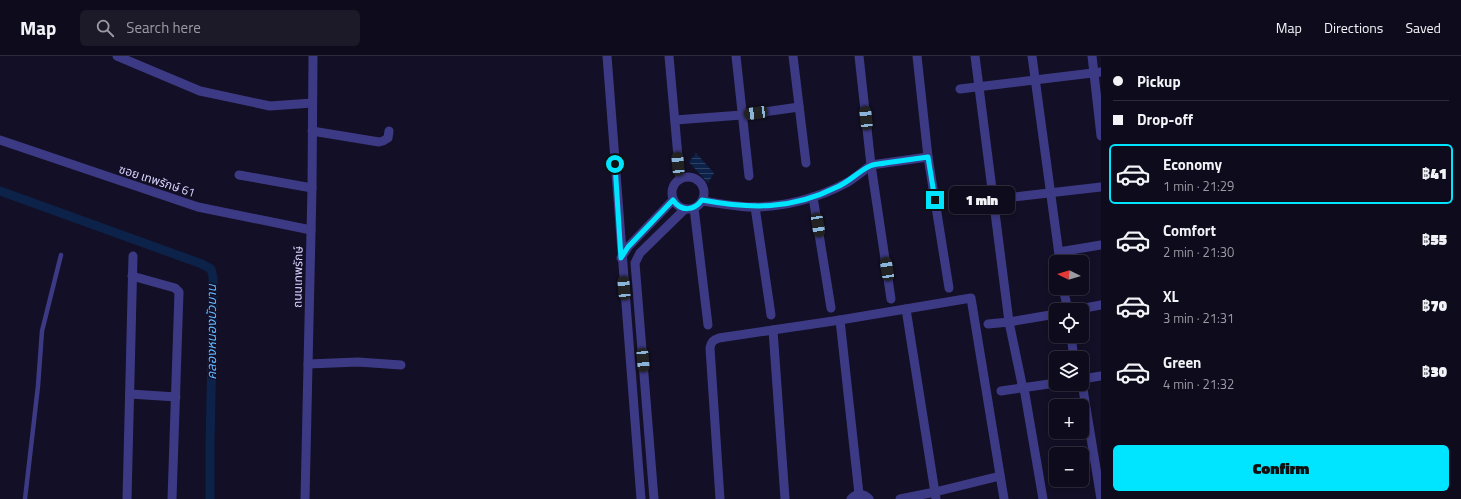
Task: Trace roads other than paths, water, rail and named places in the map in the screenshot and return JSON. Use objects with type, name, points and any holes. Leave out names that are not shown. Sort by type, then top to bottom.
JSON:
[{"type":"street","points":[[117,56],[200,91],[270,106],[312,103]]},
{"type":"street","name":"ถนนเทพรักษ์","points":[[305,499],[312,188],[313,56]]},
{"type":"street","points":[[607,56],[621,258],[641,499]]},
{"type":"street","points":[[669,56],[680,179]]},
{"type":"street","points":[[736,56],[749,176]]},
{"type":"street","points":[[794,56],[806,163]]},
{"type":"street","points":[[859,56],[871,165],[892,299]]},
{"type":"street","points":[[917,56],[928,157],[948,288]]},
{"type":"street","points":[[974,56],[1009,322],[1024,388],[1044,499]]},
{"type":"street","points":[[1032,56],[1059,255]]},
{"type":"street","points":[[1092,56],[1098,73],[1101,136]]},
{"type":"street","points":[[960,89],[1098,73]]},
{"type":"street","points":[[675,120],[742,116],[799,107]]},
{"type":"street","points":[[312,131],[379,142],[388,138],[389,131]]},
{"type":"street","name":"ซอย เทพรักษ์ 61","points":[[0,140],[198,207],[311,230]]},
{"type":"street","points":[[654,499],[635,263],[640,253],[689,208],[702,200],[732,206],[755,207],[786,204],[813,197],[836,188],[849,181],[871,165],[928,157]]},
{"type":"street","points":[[239,175],[312,188]]},
{"type":"street","points":[[689,208],[678,206],[673,200],[673,187],[680,179],[689,177],[698,181],[703,190],[702,200]]},
{"type":"street","points":[[971,202],[1101,187]]},
{"type":"street","points":[[813,197],[831,308]]},
{"type":"street","points":[[621,258],[628,247],[673,200]]},
{"type":"street","points":[[755,207],[770,315]]},
{"type":"street","points":[[689,208],[708,325]]},
{"type":"street","points":[[1058,252],[1101,245]]},
{"type":"street","points":[[127,499],[133,256]]},
{"type":"street","points":[[621,258],[635,263]]},
{"type":"street","points":[[132,276],[175,288],[179,292],[172,499]]},
{"type":"street","points":[[720,499],[710,348],[711,343],[714,340],[971,298],[1004,499]]},
{"type":"street","points":[[1089,307],[1101,305]]},
{"type":"street","points":[[906,309],[936,496]]},
{"type":"street","points":[[988,324],[1049,315]]},
{"type":"street","points":[[840,320],[859,494]]},
{"type":"street","points":[[773,330],[785,499]]},
{"type":"street","points":[[308,364],[358,362],[401,365]]},
{"type":"street","points":[[1089,378],[1101,376]]},
{"type":"street","points":[[1001,391],[1049,384]]},
{"type":"street","points":[[1083,391],[1101,499]]},
{"type":"street","points":[[130,394],[176,397]]},
{"type":"street","points":[[900,499],[936,496],[1000,476]]},
{"type":"street","points":[[851,499],[853,496],[859,494],[866,496],[869,499]]},
{"type":"lane","points":[[25,499],[38,386],[42,331],[61,255]]},
{"type":"water","points":[[696,153],[714,173],[708,183],[689,162]]},
{"type":"waterway","name":"คลองหนองบัวบาน","points":[[0,191],[202,264],[211,269],[213,277],[213,304],[210,499]]}]
